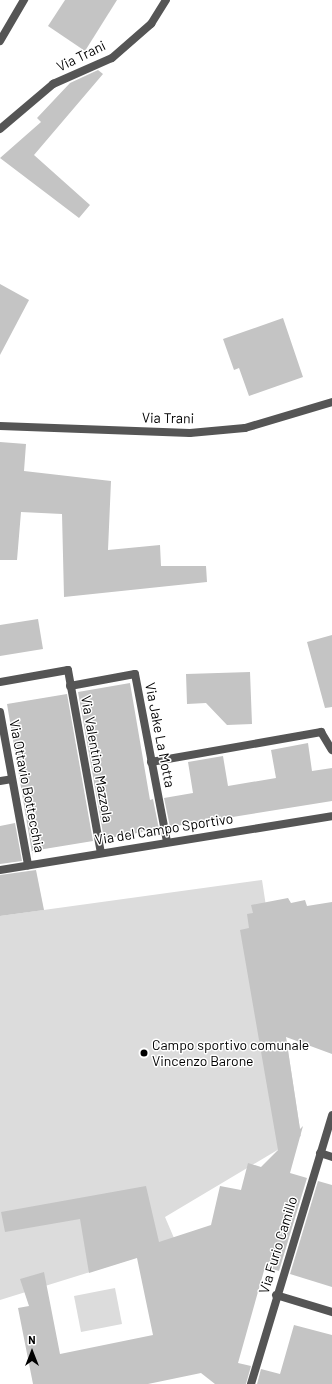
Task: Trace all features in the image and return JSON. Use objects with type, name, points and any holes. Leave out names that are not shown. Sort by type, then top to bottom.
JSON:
[{"type":"street","points":[[0,41],[24,0]]},
{"type":"street","name":"Via Trani","points":[[0,129],[53,84],[112,58],[151,24],[166,0]]},
{"type":"street","name":"Via Trani","points":[[0,426],[190,433],[245,428],[332,402]]},
{"type":"street","name":"Via Valentino Mazzola","points":[[0,682],[68,670],[101,853]]},
{"type":"street","name":"Via Jake La Motta","points":[[70,686],[135,674],[167,842]]},
{"type":"street","name":"Via Ottavio Bottecchia","points":[[0,712],[28,865]]},
{"type":"street","points":[[151,762],[321,732],[332,750]]},
{"type":"street","points":[[0,781],[12,779]]},
{"type":"street","name":"Via del Campo Sportivo","points":[[0,870],[332,816]]},
{"type":"street","name":"Via Furio Camillo","points":[[251,1384],[276,1295],[332,1115]]},
{"type":"street","points":[[320,1153],[332,1157]]},
{"type":"street","points":[[276,1295],[332,1312]]},
{"type":"shaded area","name":"Campo sportivo comunale Vincenzo Barone","points":[[262,880],[301,1136],[165,1217],[177,1245],[0,1300],[0,916]]},
{"type":"shaded area","points":[[115,1288],[122,1324],[81,1332],[74,1296]]},
{"type":"building","points":[[65,0],[117,0],[85,51],[48,26]]},
{"type":"building","points":[[98,70],[103,74],[34,155],[90,205],[79,218],[0,158],[41,122],[37,118],[70,83]]},
{"type":"building","points":[[0,284],[29,300],[0,355]]},
{"type":"building","points":[[283,318],[303,377],[249,396],[239,368],[234,370],[223,339]]},
{"type":"building","points":[[0,442],[26,444],[24,471],[111,481],[108,550],[160,545],[161,566],[206,566],[207,582],[64,597],[62,514],[21,512],[17,560],[0,560]]},
{"type":"building","points":[[38,619],[43,649],[0,656],[0,625]]},
{"type":"building","points":[[332,635],[332,707],[325,708],[307,642]]},
{"type":"building","points":[[250,672],[252,724],[227,725],[206,703],[187,704],[186,674]]},
{"type":"building","points":[[130,683],[150,800],[153,799],[159,829],[104,839],[78,692]]},
{"type":"building","points":[[67,694],[93,841],[32,851],[33,859],[7,704]]},
{"type":"building","points":[[308,743],[312,771],[332,768],[332,801],[170,827],[164,798],[193,793],[188,762],[223,756],[228,786],[276,778],[271,750]]},
{"type":"building","points":[[15,823],[22,861],[0,864],[0,826]]},
{"type":"building","points":[[36,870],[44,910],[0,916],[0,875]]},
{"type":"building","points":[[288,898],[291,903],[305,900],[307,906],[332,902],[332,1054],[286,1037],[300,1129],[303,1126],[290,1173],[307,1178],[279,1271],[265,1267],[238,1363],[251,1366],[246,1384],[215,1384],[201,1373],[148,1384],[33,1384],[18,1308],[29,1306],[20,1279],[44,1272],[60,1354],[153,1335],[137,1258],[89,1273],[80,1219],[5,1232],[1,1212],[146,1186],[159,1242],[211,1225],[220,1186],[241,1190],[248,1163],[261,1167],[278,1150],[240,930],[249,928],[247,914],[253,913],[251,905]]},
{"type":"building","points":[[318,1181],[332,1185],[332,1287],[290,1274]]},
{"type":"building","points":[[294,1325],[332,1335],[332,1384],[257,1384],[261,1369],[280,1374]]},
{"type":"place","name":"Campo sportivo comunale Vincenzo Barone","points":[[144,1053]]}]
